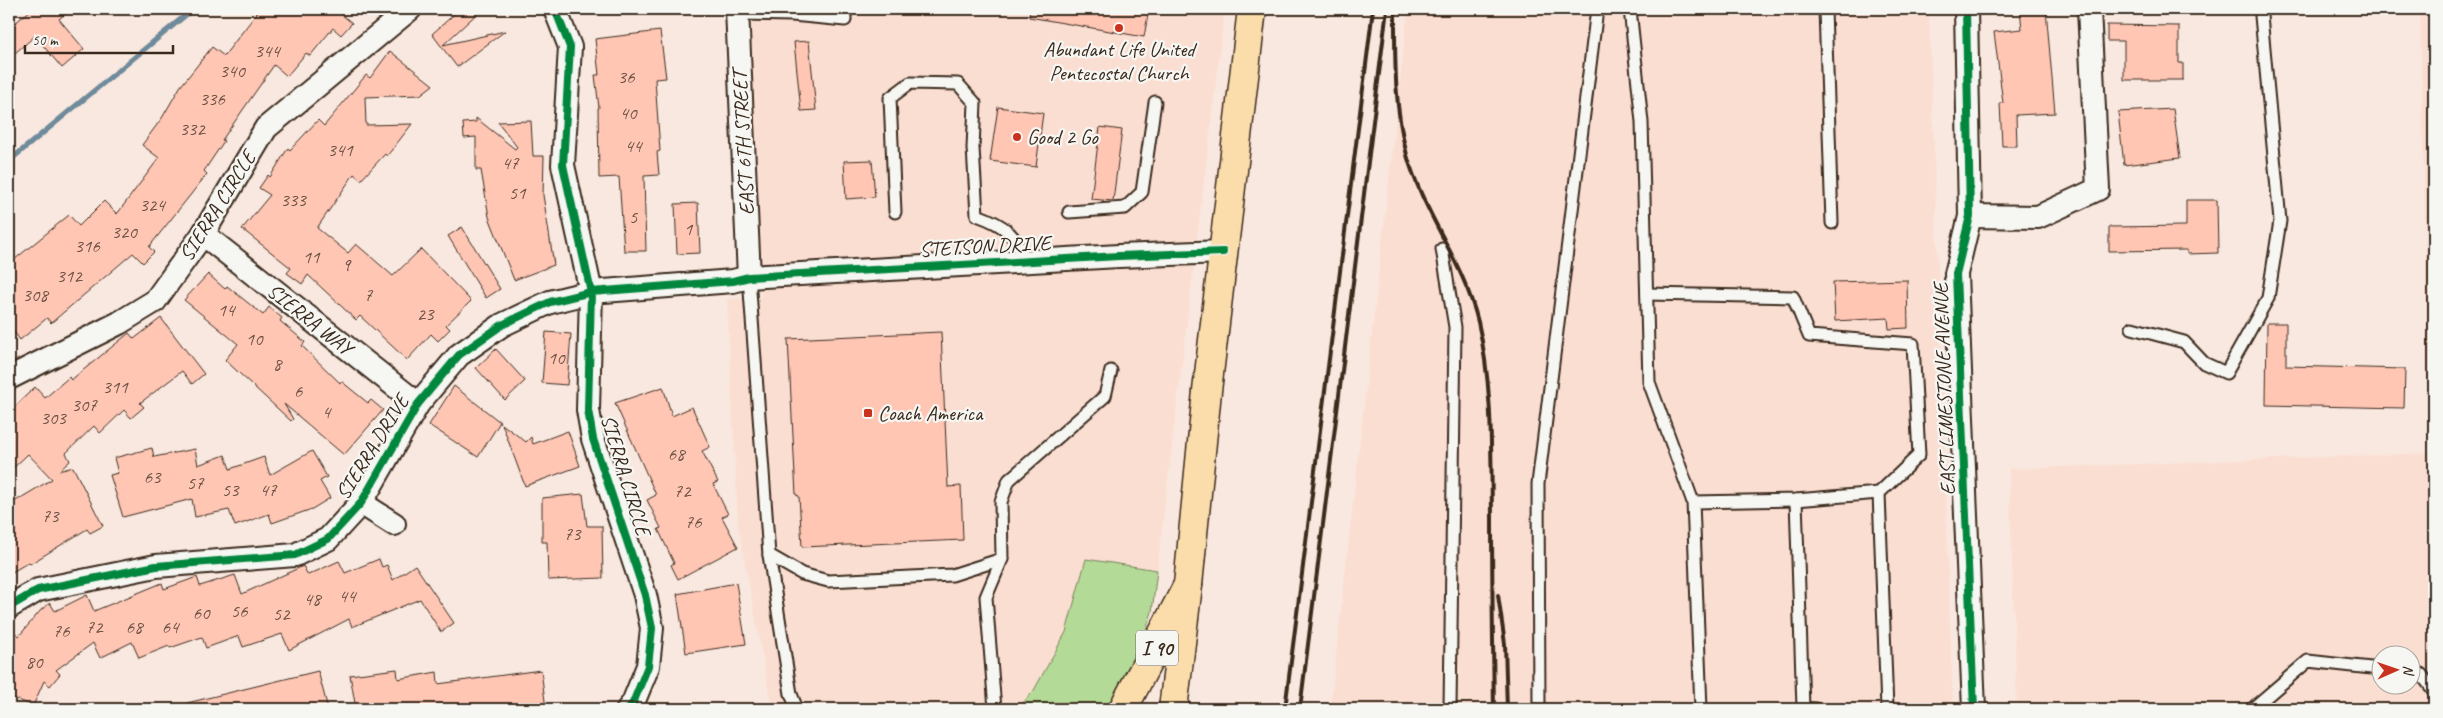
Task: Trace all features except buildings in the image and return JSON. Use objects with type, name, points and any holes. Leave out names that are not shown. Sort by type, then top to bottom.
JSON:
[{"type":"main road","points":[[1173,709],[1188,585],[1207,391],[1252,9]]},
{"type":"main road","name":"I 90","points":[[1123,709],[1188,585]]},
{"type":"street","name":"SIERRA CIRCLE","points":[[9,378],[119,323],[155,301],[202,234],[266,128],[410,9]]},
{"type":"street","name":"SIERRA CIRCLE","points":[[555,9],[570,47],[564,165],[591,292],[588,410],[593,439],[646,595],[652,628],[648,666],[633,703],[628,709]]},
{"type":"street","name":"EAST LIMESTONE AVENUE","points":[[1966,9],[1970,216],[1956,274],[1974,709]]},
{"type":"street","points":[[1970,216],[2038,217],[2098,189],[2089,9]]},
{"type":"street","name":"EAST 6TH STREET","points":[[737,12],[749,277]]},
{"type":"street","name":"SIERRA WAY","points":[[202,234],[418,404]]},
{"type":"street","name":"STETSON DRIVE","points":[[749,277],[1223,252]]},
{"type":"street","name":"SIERRA DRIVE","points":[[9,607],[38,590],[156,566],[295,554],[328,540],[361,503],[418,404],[459,355],[502,325],[550,302],[591,292],[733,281],[749,277]]},
{"type":"street","name":"SIERRA DRIVE","points":[[361,503],[394,524]]},
{"type":"lane","points":[[737,12],[792,12],[846,20],[845,9]]},
{"type":"lane","points":[[1539,709],[1538,484],[1597,9]]},
{"type":"lane","points":[[1630,9],[1642,122],[1649,382],[1693,502],[1701,709]]},
{"type":"lane","points":[[1825,9],[1832,223]]},
{"type":"lane","points":[[2132,328],[2184,342],[2204,363],[2226,373],[2268,298],[2280,221],[2261,16]]},
{"type":"lane","points":[[895,212],[890,98],[910,83],[958,84],[975,104],[974,148],[977,214],[998,222],[1017,239],[1026,261]]},
{"type":"lane","points":[[1069,212],[1125,208],[1142,192],[1155,102]]},
{"type":"lane","points":[[1442,249],[1455,327],[1450,709]]},
{"type":"lane","points":[[749,277],[769,555],[792,694],[797,709]]},
{"type":"lane","points":[[1647,294],[1793,297],[1809,336],[1913,344],[1919,455],[1879,493],[1796,500],[1693,502]]},
{"type":"lane","points":[[995,709],[986,597],[1002,559],[1001,502],[1009,480],[1105,396],[1111,371]]},
{"type":"lane","points":[[1879,493],[1887,709]]},
{"type":"lane","points":[[1796,500],[1803,708],[1815,709]]},
{"type":"lane","points":[[769,555],[802,574],[828,581],[952,576],[1002,559]]},
{"type":"lane","points":[[2252,709],[2308,661],[2370,669]]},
{"type":"lane","points":[[2420,674],[2434,691]]},
{"type":"shaded area","points":[[749,9],[1225,9],[1157,570],[1086,559],[1066,632],[1033,692],[1017,709],[772,709],[738,524],[727,299],[761,297]]},
{"type":"shaded area","points":[[1408,9],[1929,9],[1953,709],[1330,709]]},
{"type":"shaded area","points":[[2420,9],[2434,9],[2434,709],[2017,709],[2009,469],[2430,453]]},
{"type":"green space","points":[[1086,559],[1157,570],[1152,612],[1133,668],[1109,709],[1017,709],[1033,692],[1066,632]]},
{"type":"waterway","points":[[9,161],[193,9]]},
{"type":"railway","points":[[1285,709],[1373,9]]},
{"type":"railway","points":[[1300,709],[1387,9]]},
{"type":"railway","points":[[1395,9],[1397,101],[1407,155],[1423,197],[1472,300],[1483,346],[1489,394],[1491,443],[1494,709]]},
{"type":"railway","points":[[1498,595],[1505,644],[1507,709]]},
{"type":"cycle path","points":[[555,9],[570,47],[563,165],[591,292],[588,410],[593,439],[645,595],[652,628],[648,666],[633,703],[628,709]]},
{"type":"cycle path","points":[[1966,9],[1970,216],[1956,274],[1974,709]]},
{"type":"cycle path","points":[[9,607],[38,590],[156,566],[295,555],[328,539],[361,503],[418,404],[459,355],[502,325],[550,302],[591,292],[733,281],[749,277],[1223,252]]},
{"type":"place","name":"Abundant Life United Pentecostal Church","points":[[1119,28]]},
{"type":"place","name":"Good 2 Go","points":[[1017,137]]},
{"type":"place","name":"Coach America","points":[[868,413]]}]
